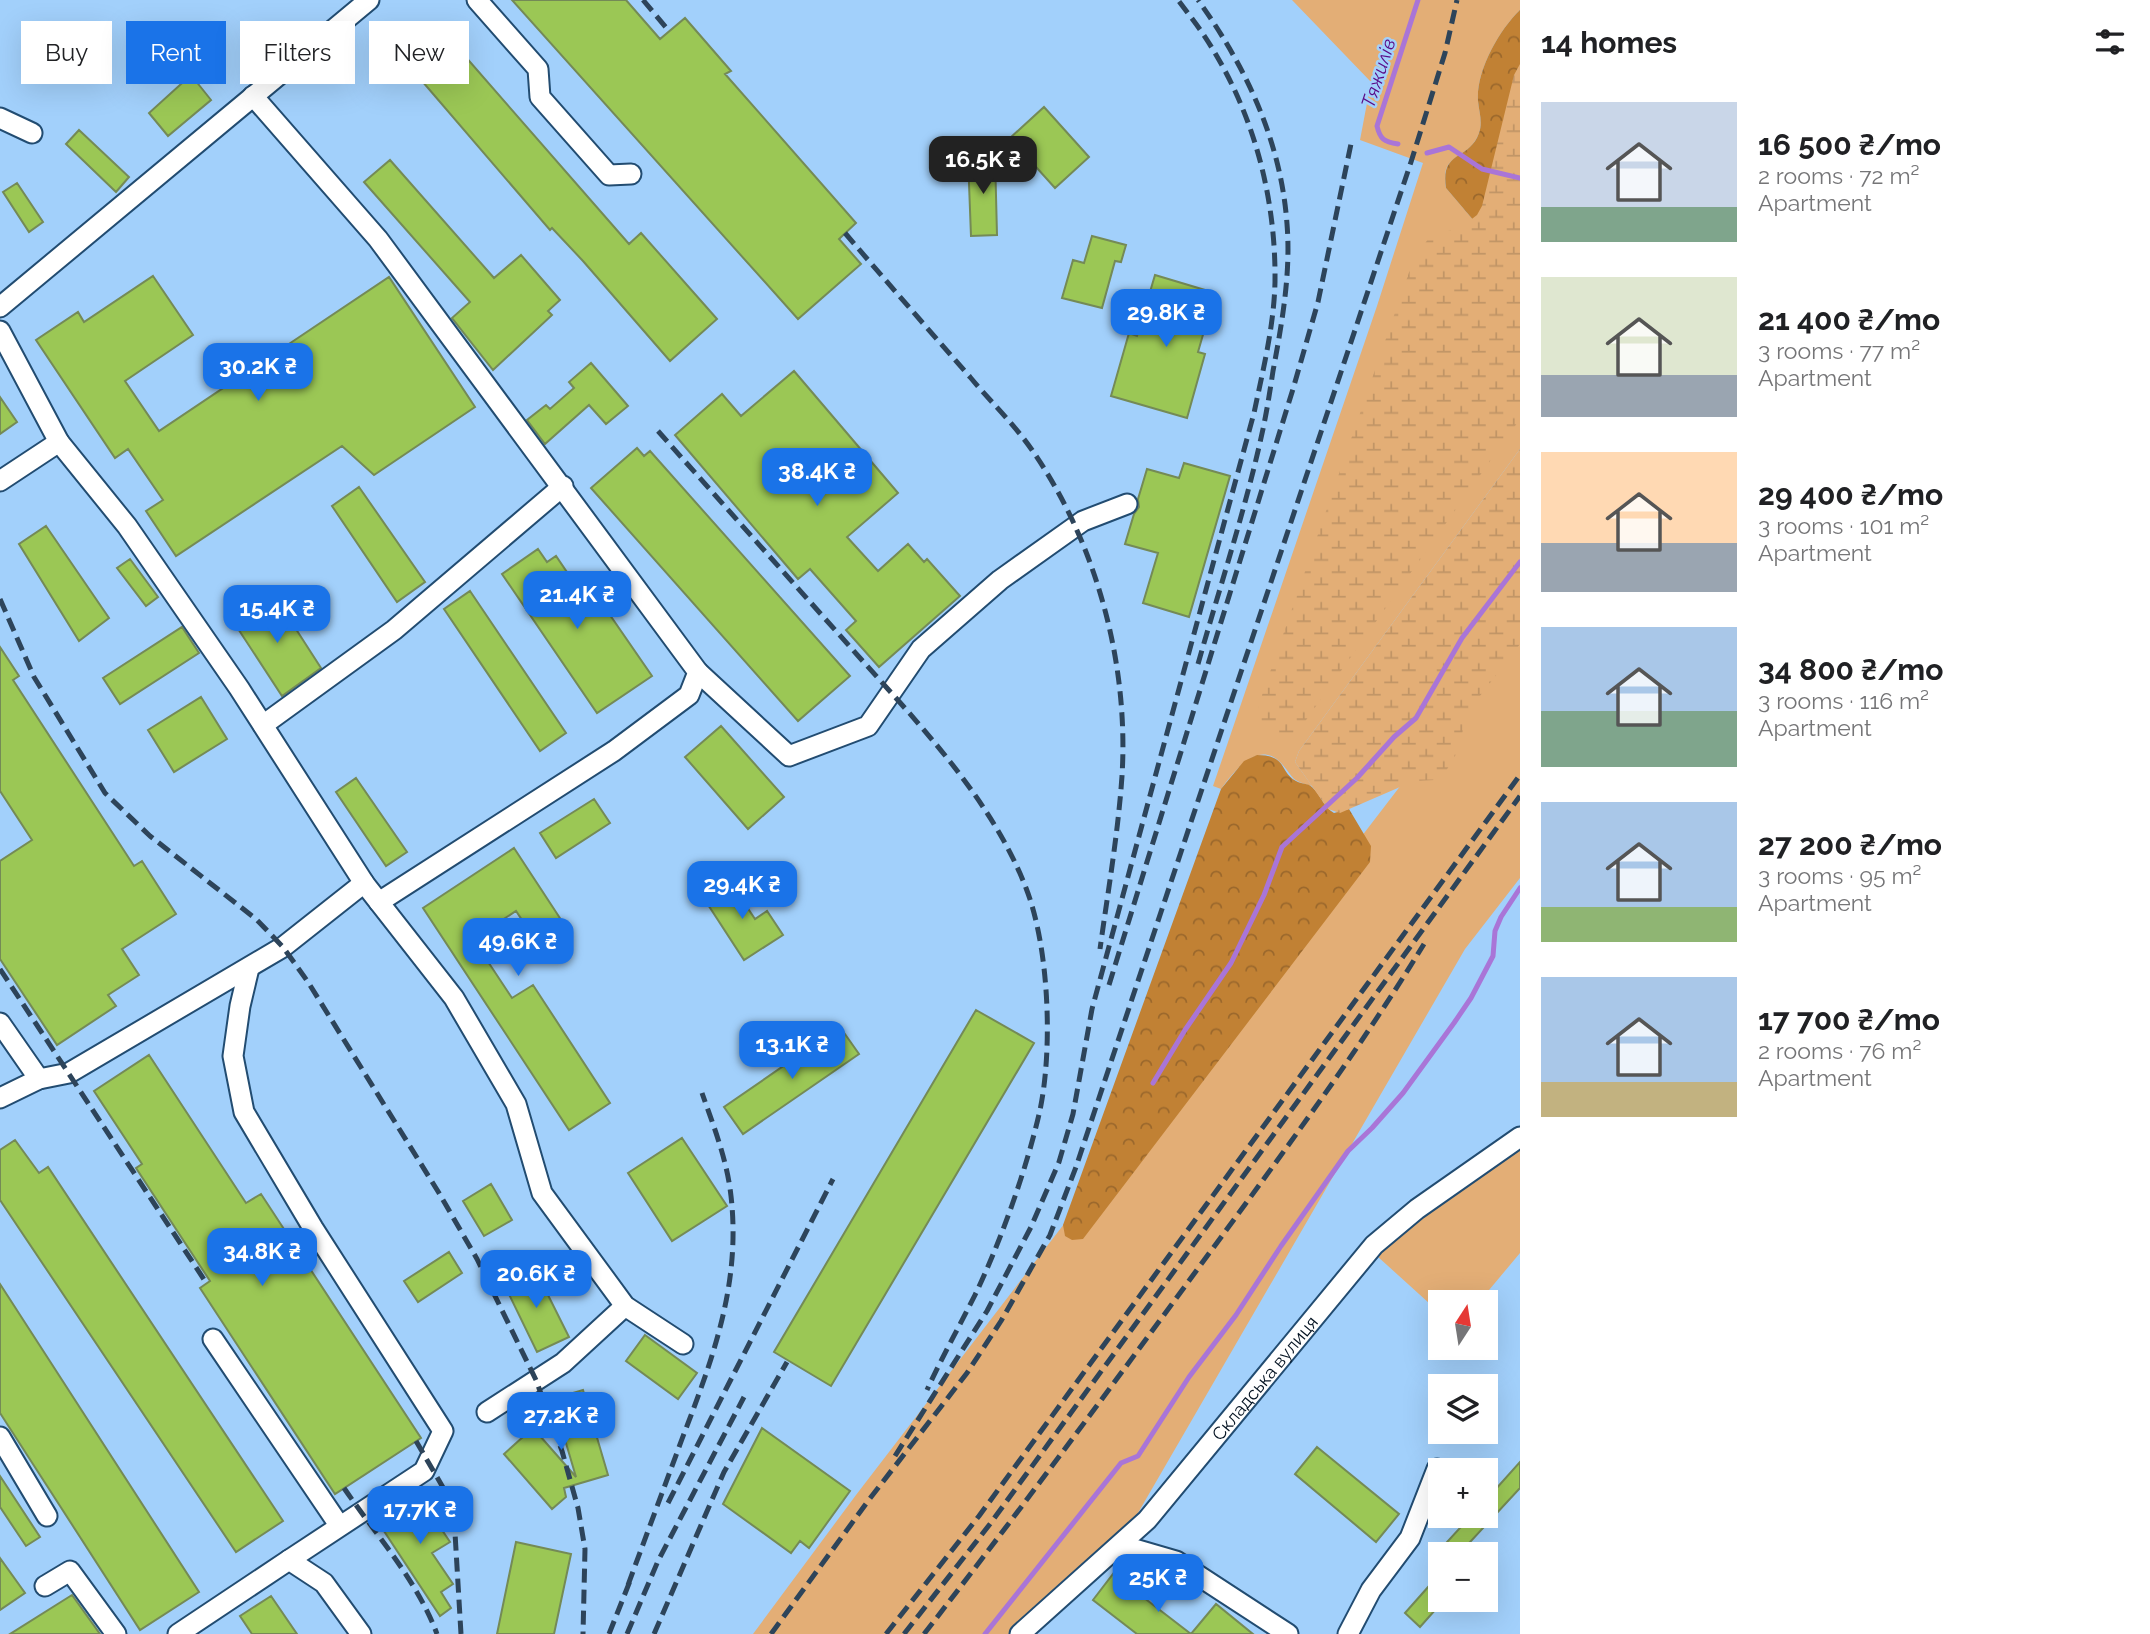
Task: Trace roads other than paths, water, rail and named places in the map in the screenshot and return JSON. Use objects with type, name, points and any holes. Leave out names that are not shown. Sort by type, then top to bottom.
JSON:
[{"type":"street","points":[[0,307],[369,0]]},
{"type":"street","points":[[477,0],[538,69],[540,97],[609,174],[631,174]]},
{"type":"street","points":[[253,96],[378,239],[698,672],[789,756],[868,726],[921,649],[1000,580],[1083,521],[1127,503]]},
{"type":"street","points":[[0,118],[32,133]]},
{"type":"street","points":[[0,331],[59,442],[127,526],[263,725],[364,883],[454,998],[516,1104],[542,1193],[625,1306],[683,1345]]},
{"type":"street","points":[[0,481],[59,442]]},
{"type":"street","points":[[263,725],[394,630],[563,486]]},
{"type":"street","points":[[379,902],[614,751],[689,695],[698,672]]},
{"type":"street","points":[[0,1098],[39,1079],[69,1073],[248,968],[283,947],[364,883]]},
{"type":"street","points":[[178,1634],[424,1471],[443,1431],[313,1228],[244,1112],[233,1056],[248,968]]},
{"type":"street","points":[[0,1023],[39,1079]]},
{"type":"street","name":"Складська вулиця","points":[[1020,1634],[1147,1521],[1374,1245],[1418,1209],[1520,1137]]},
{"type":"street","points":[[487,1412],[563,1363],[625,1306]]},
{"type":"street","points":[[214,1339],[339,1525]]},
{"type":"street","points":[[0,1437],[47,1516]]},
{"type":"street","points":[[1348,1634],[1371,1590],[1410,1538],[1428,1492]]},
{"type":"street","points":[[1121,1545],[1176,1561],[1288,1634]]},
{"type":"street","points":[[289,1560],[324,1583],[361,1634]]},
{"type":"street","points":[[45,1586],[70,1571],[117,1634]]},
{"type":"waterway","name":"Тяжилів","points":[[1398,144],[1383,139],[1377,126],[1418,0]]},
{"type":"waterway","name":"Тяжилів","points":[[1427,153],[1449,147],[1482,169],[1520,178]]},
{"type":"waterway","points":[[1153,1083],[1231,963],[1264,895],[1282,847],[1357,778],[1394,737],[1416,718],[1462,638],[1520,562]]},
{"type":"waterway","points":[[985,1634],[1121,1463],[1138,1456],[1189,1377],[1236,1315],[1348,1151],[1403,1093],[1454,1023],[1471,998],[1493,956],[1495,931],[1520,888]]},
{"type":"railway","points":[[643,0],[669,31]]},
{"type":"railway","points":[[895,1456],[987,1311],[1031,1227],[1059,1162],[1073,1114],[1092,1009],[1254,413],[1264,364],[1273,315],[1275,282],[1272,221],[1260,160],[1251,131],[1227,75],[1178,0]]},
{"type":"railway","points":[[1198,0],[1246,78],[1269,134],[1283,193],[1288,242],[1287,279],[1263,429],[1241,518],[1198,664]]},
{"type":"railway","points":[[771,1634],[868,1501],[967,1373],[1001,1321],[1050,1235],[1076,1167],[1411,162],[1445,53],[1457,0]]},
{"type":"railway","points":[[1109,985],[1318,302],[1352,139]]},
{"type":"railway","points":[[845,233],[1025,440],[1055,486],[1090,564],[1104,605],[1113,647],[1123,733],[1118,819],[1100,949]]},
{"type":"railway","points":[[658,431],[950,761],[993,822],[1011,855],[1034,912],[1044,968],[1047,1028],[1047,1057],[1040,1110],[1021,1180],[994,1251],[927,1390]]},
{"type":"railway","points":[[0,599],[34,677],[105,793],[150,836],[256,919],[283,947],[308,982],[477,1259],[536,1380],[562,1451],[578,1508],[585,1549],[583,1634]]},
{"type":"railway","points":[[886,1634],[979,1516],[1520,775]]},
{"type":"railway","points":[[904,1634],[990,1524],[1520,796]]},
{"type":"railway","points":[[924,1634],[1059,1457],[1281,1155],[1369,1030],[1424,944]]},
{"type":"railway","points":[[0,969],[207,1284]]},
{"type":"railway","points":[[628,1585],[714,1350],[728,1290],[732,1260],[731,1196],[723,1157],[702,1093]]},
{"type":"railway","points":[[668,1503],[833,1179]]},
{"type":"railway","points":[[654,1634],[724,1472],[787,1362]]},
{"type":"railway","points":[[627,1634],[658,1561],[744,1397]]},
{"type":"railway","points":[[416,1441],[448,1496],[455,1533],[461,1634]]},
{"type":"railway","points":[[344,1488],[407,1576],[437,1634]]},
{"type":"railway","points":[[609,1634],[632,1576]]}]
